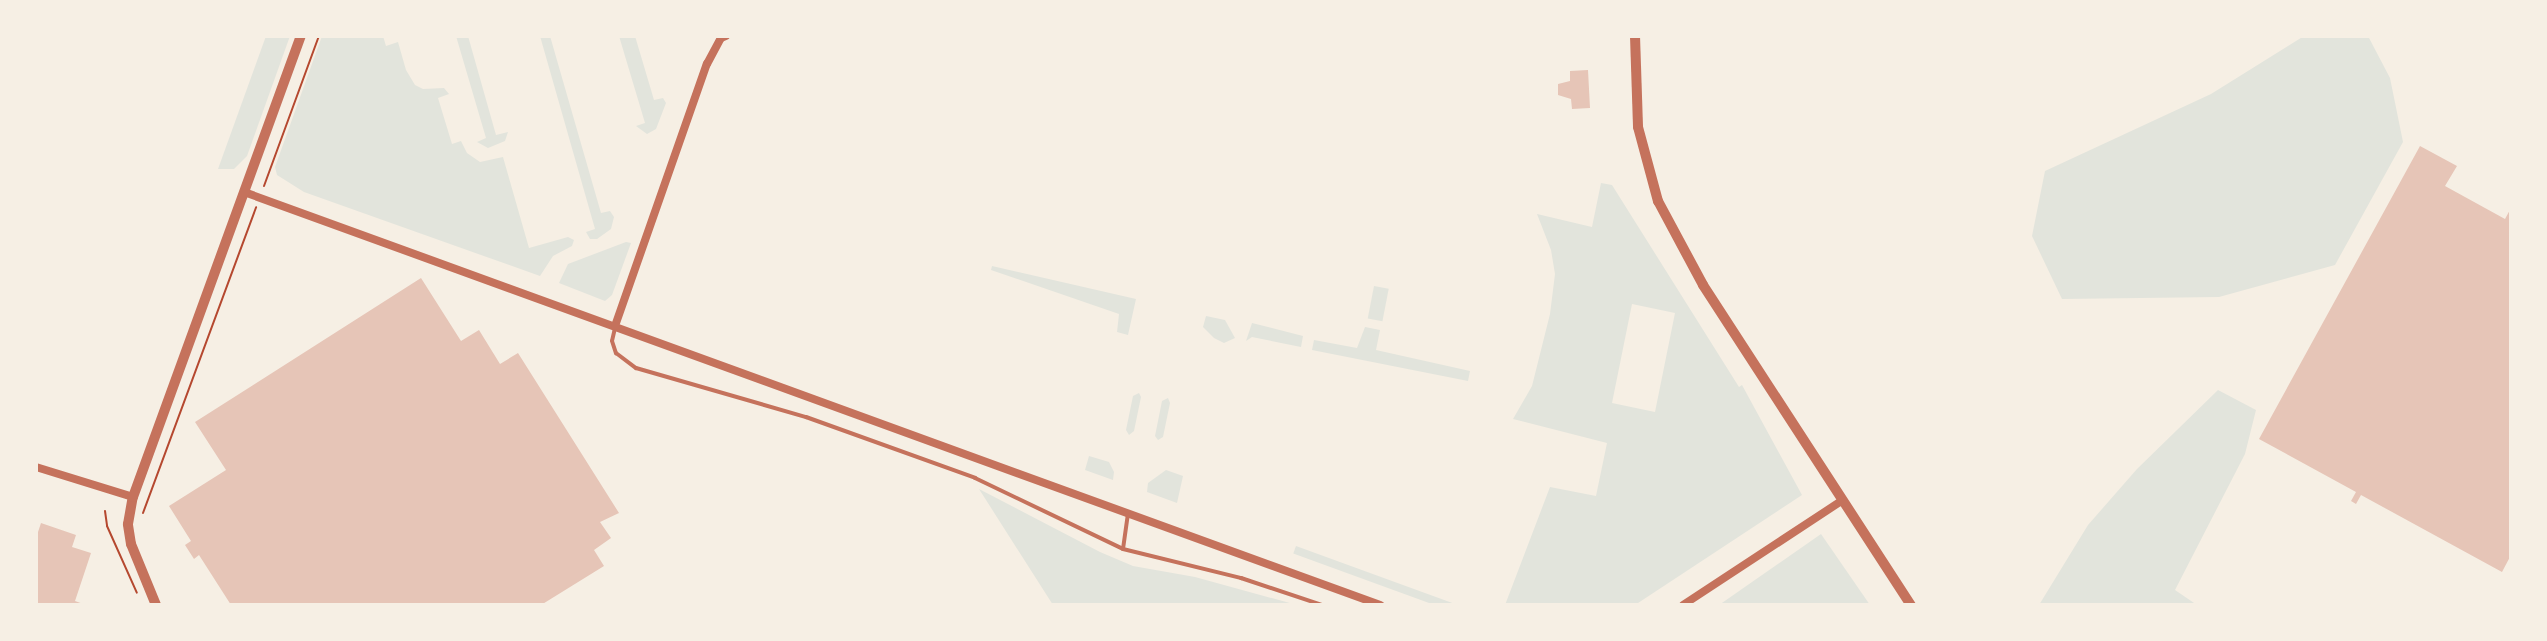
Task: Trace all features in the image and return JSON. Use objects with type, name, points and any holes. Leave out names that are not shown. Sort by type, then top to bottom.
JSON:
[{"type":"street","points":[[156,605],[131,544],[128,524],[133,497],[301,36]]},
{"type":"street","points":[[1635,36],[1638,127],[1658,201],[1692,266],[1911,605]]},
{"type":"street","points":[[615,326],[707,64],[724,37]]},
{"type":"street","points":[[244,192],[1380,605]]},
{"type":"street","points":[[36,467],[133,497]]},
{"type":"street","points":[[1683,605],[1843,500]]},
{"type":"lane","points":[[615,326],[612,341],[616,353],[636,368],[806,417],[975,478],[1038,505],[1123,549],[1241,578],[1322,605]]},
{"type":"lane","points":[[1123,549],[1129,513]]},
{"type":"path","points":[[143,514],[319,36]]},
{"type":"path","points":[[105,511],[107,526],[143,605]]},
{"type":"shaded area","points":[[266,36],[290,36],[247,156],[234,169],[218,169]]},
{"type":"shaded area","points":[[322,36],[383,36],[386,46],[398,42],[406,70],[415,85],[423,89],[444,88],[449,94],[438,98],[452,144],[461,141],[467,153],[480,162],[503,157],[529,248],[568,237],[574,240],[572,246],[553,256],[540,276],[304,192],[277,175],[275,167]]},
{"type":"shaded area","points":[[456,36],[468,36],[496,135],[508,132],[505,141],[488,148],[477,142],[486,138]]},
{"type":"shaded area","points":[[540,36],[550,36],[601,213],[610,211],[614,217],[611,229],[597,239],[590,239],[586,232],[595,229]]},
{"type":"shaded area","points":[[619,36],[635,36],[654,100],[663,98],[666,103],[656,129],[647,134],[636,126],[645,123]]},
{"type":"shaded area","points":[[2304,36],[2368,36],[2390,78],[2403,142],[2335,265],[2219,297],[2062,299],[2032,236],[2045,171],[2211,94]]},
{"type":"shaded area","points":[[1601,183],[1612,185],[1739,387],[1742,385],[1802,495],[1635,605],[1505,605],[1550,487],[1596,496],[1607,443],[1513,419],[1532,386],[1550,314],[1555,274],[1551,250],[1537,214],[1592,227]],"holes":[[[1632,304],[1675,313],[1655,412],[1612,403]]]},
{"type":"shaded area","points":[[626,242],[631,243],[612,295],[605,301],[559,283],[568,264]]},
{"type":"shaded area","points":[[992,266],[1136,299],[1128,335],[1117,332],[1119,314],[991,270]]},
{"type":"shaded area","points":[[1374,286],[1389,289],[1382,321],[1368,318]]},
{"type":"shaded area","points":[[1206,316],[1225,320],[1235,338],[1224,343],[1214,338],[1203,327]]},
{"type":"shaded area","points":[[1252,323],[1303,336],[1301,347],[1252,337],[1246,341]]},
{"type":"shaded area","points":[[1365,327],[1380,330],[1376,350],[1470,371],[1468,381],[1312,350],[1314,340],[1357,348]]},
{"type":"shaded area","points":[[2218,390],[2256,410],[2245,454],[2175,590],[2197,605],[2039,605],[2088,525],[2137,469]]},
{"type":"shaded area","points":[[1139,393],[1141,397],[1134,431],[1129,435],[1126,430],[1133,396]]},
{"type":"shaded area","points":[[1168,398],[1170,403],[1163,437],[1158,440],[1155,436],[1162,401]]},
{"type":"shaded area","points":[[1089,456],[1109,462],[1114,472],[1113,480],[1085,470]]},
{"type":"shaded area","points":[[1166,470],[1183,476],[1177,503],[1147,492],[1148,483]]},
{"type":"shaded area","points":[[979,489],[1133,566],[1195,577],[1297,605],[1053,605]]},
{"type":"shaded area","points":[[1821,534],[1870,605],[1719,605]]},
{"type":"shaded area","points":[[1296,546],[1458,605],[1435,605],[1293,554]]},
{"type":"building","points":[[1588,70],[1590,108],[1572,109],[1571,99],[1558,95],[1558,84],[1570,81],[1570,71]]},
{"type":"building","points":[[2420,146],[2457,166],[2445,186],[2505,219],[2511,208],[2511,555],[2502,572],[2361,495],[2356,504],[2351,501],[2356,492],[2259,439]]},
{"type":"building","points":[[421,278],[461,341],[479,330],[500,364],[518,353],[619,513],[600,522],[611,538],[594,550],[604,566],[541,605],[231,605],[199,555],[194,559],[185,545],[191,541],[169,506],[226,470],[195,422]]},
{"type":"building","points":[[41,523],[76,535],[72,547],[91,553],[75,601],[86,605],[36,605],[36,538]]}]
